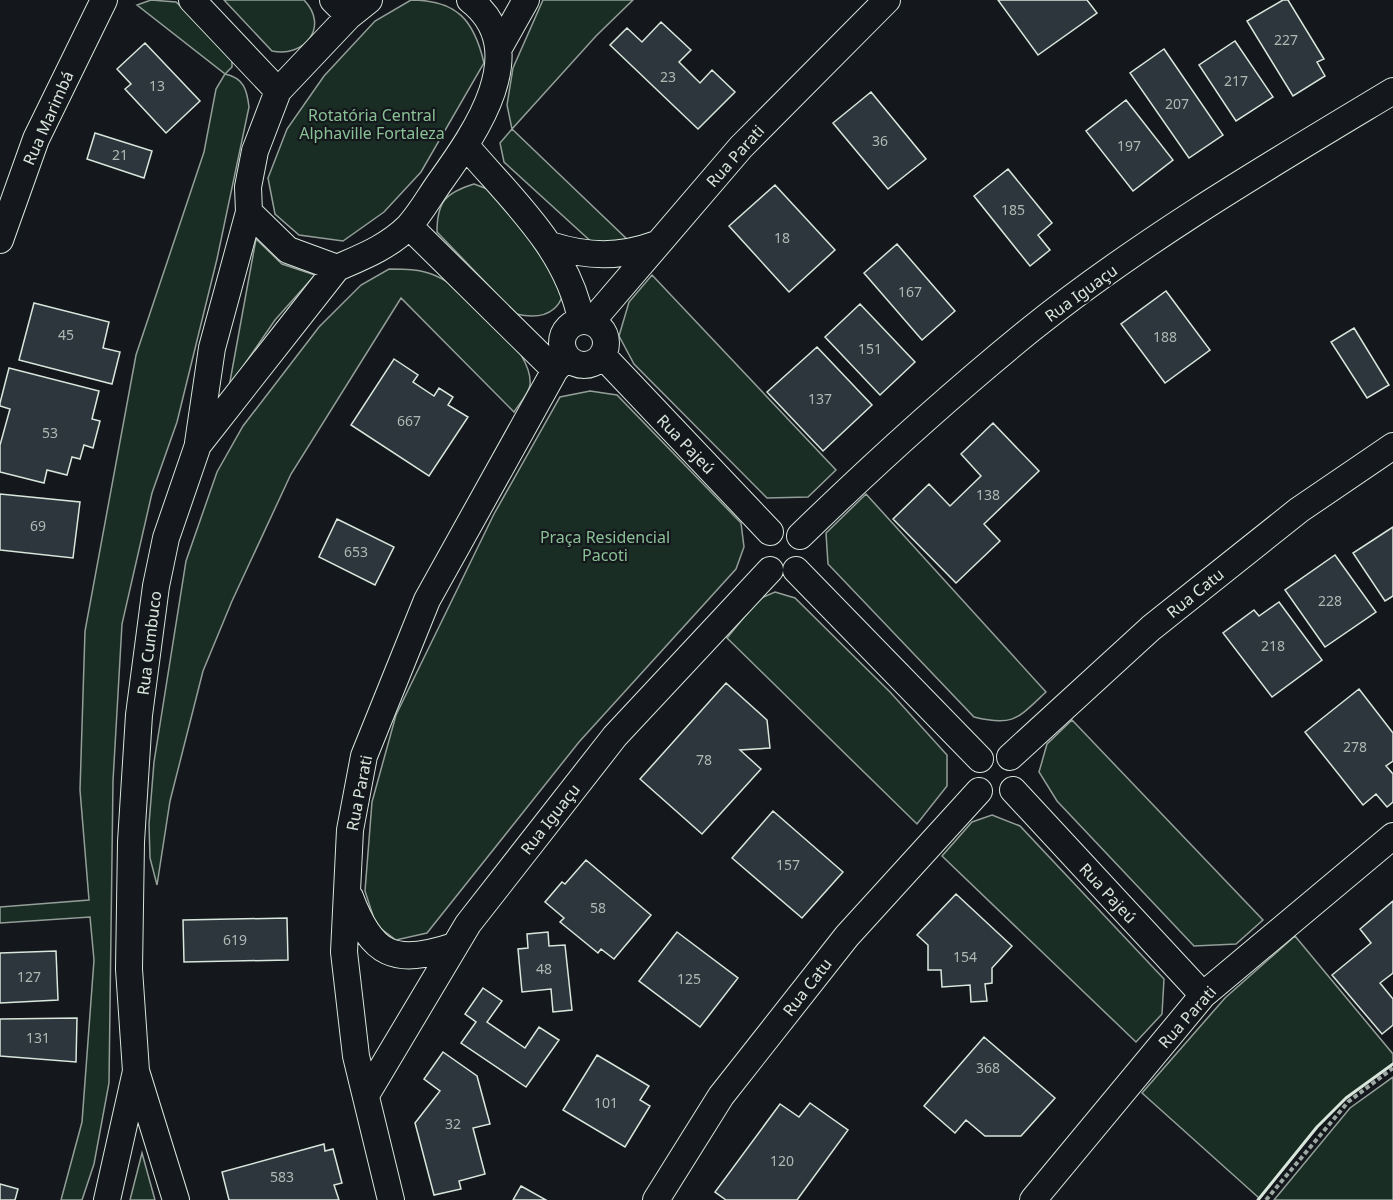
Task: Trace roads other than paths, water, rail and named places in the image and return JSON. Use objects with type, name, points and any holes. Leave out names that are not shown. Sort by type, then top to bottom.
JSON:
[{"type":"street","name":"Rua Marimbá","points":[[0,240],[36,139],[104,0]]},
{"type":"street","points":[[192,0],[278,91]]},
{"type":"street","points":[[198,445],[212,348],[249,212],[248,187],[255,151],[278,91],[341,8],[369,0]]},
{"type":"street","points":[[470,0],[482,9],[499,48]]},
{"type":"street","points":[[249,212],[288,250],[337,268],[390,242],[409,226],[466,146],[492,95],[499,48],[526,0]]},
{"type":"street","name":"Rua Parati","points":[[587,320],[741,147],[886,0]]},
{"type":"street","name":"Rua Iguaçu","points":[[800,536],[883,456],[1031,330],[1121,263],[1250,178],[1393,91]]},
{"type":"street","points":[[409,226],[561,364],[575,363],[585,366],[595,363],[603,356],[607,343],[604,330],[587,320],[566,271],[550,245],[466,146]]},
{"type":"street","points":[[550,245],[572,252],[610,256],[632,253],[657,244]]},
{"type":"street","name":"Rua Cumbuco","points":[[176,1200],[136,1071],[129,969],[131,842],[147,640],[166,538],[198,445],[337,268]]},
{"type":"street","points":[[561,364],[563,335],[570,325],[587,320]]},
{"type":"street","name":"Rua Pajeú","points":[[603,356],[770,532]]},
{"type":"street","name":"Rua Parati","points":[[391,1200],[356,1056],[344,952],[350,830],[364,756],[427,600],[561,364]]},
{"type":"street","name":"Rua Catu","points":[[1010,757],[1151,628],[1299,510],[1393,446]]},
{"type":"street","points":[[780,529],[792,530],[800,536],[806,548],[804,561],[796,570],[778,573],[770,570],[763,561],[760,551],[763,540],[770,532],[780,529]]},
{"type":"street","name":"Rua Iguaçu","points":[[366,1095],[468,924],[615,736],[770,570]]},
{"type":"street","points":[[796,570],[980,759]]},
{"type":"street","points":[[989,754],[1010,757],[1017,767],[1019,779],[1014,790],[996,799],[979,791],[974,775],[980,759],[989,754]]},
{"type":"street","name":"Rua Pajeú","points":[[1014,790],[1203,995]]},
{"type":"street","name":"Rua Catu","points":[[656,1200],[721,1096],[840,946],[979,791]]},
{"type":"street","name":"Rua Parati","points":[[1033,1200],[1203,995],[1393,836]]},
{"type":"street","points":[[347,891],[361,926],[372,942],[388,951],[410,956],[430,954],[454,946]]},
{"type":"street","name":"Rua Cumbuco","points":[[107,1200],[136,1071]]},
{"type":"park label","name":"Rotatória Central Alphaville Fortaleza","points":[[372,124]]},
{"type":"park label","name":"Praça Residencial Pacoti","points":[[605,546]]}]
